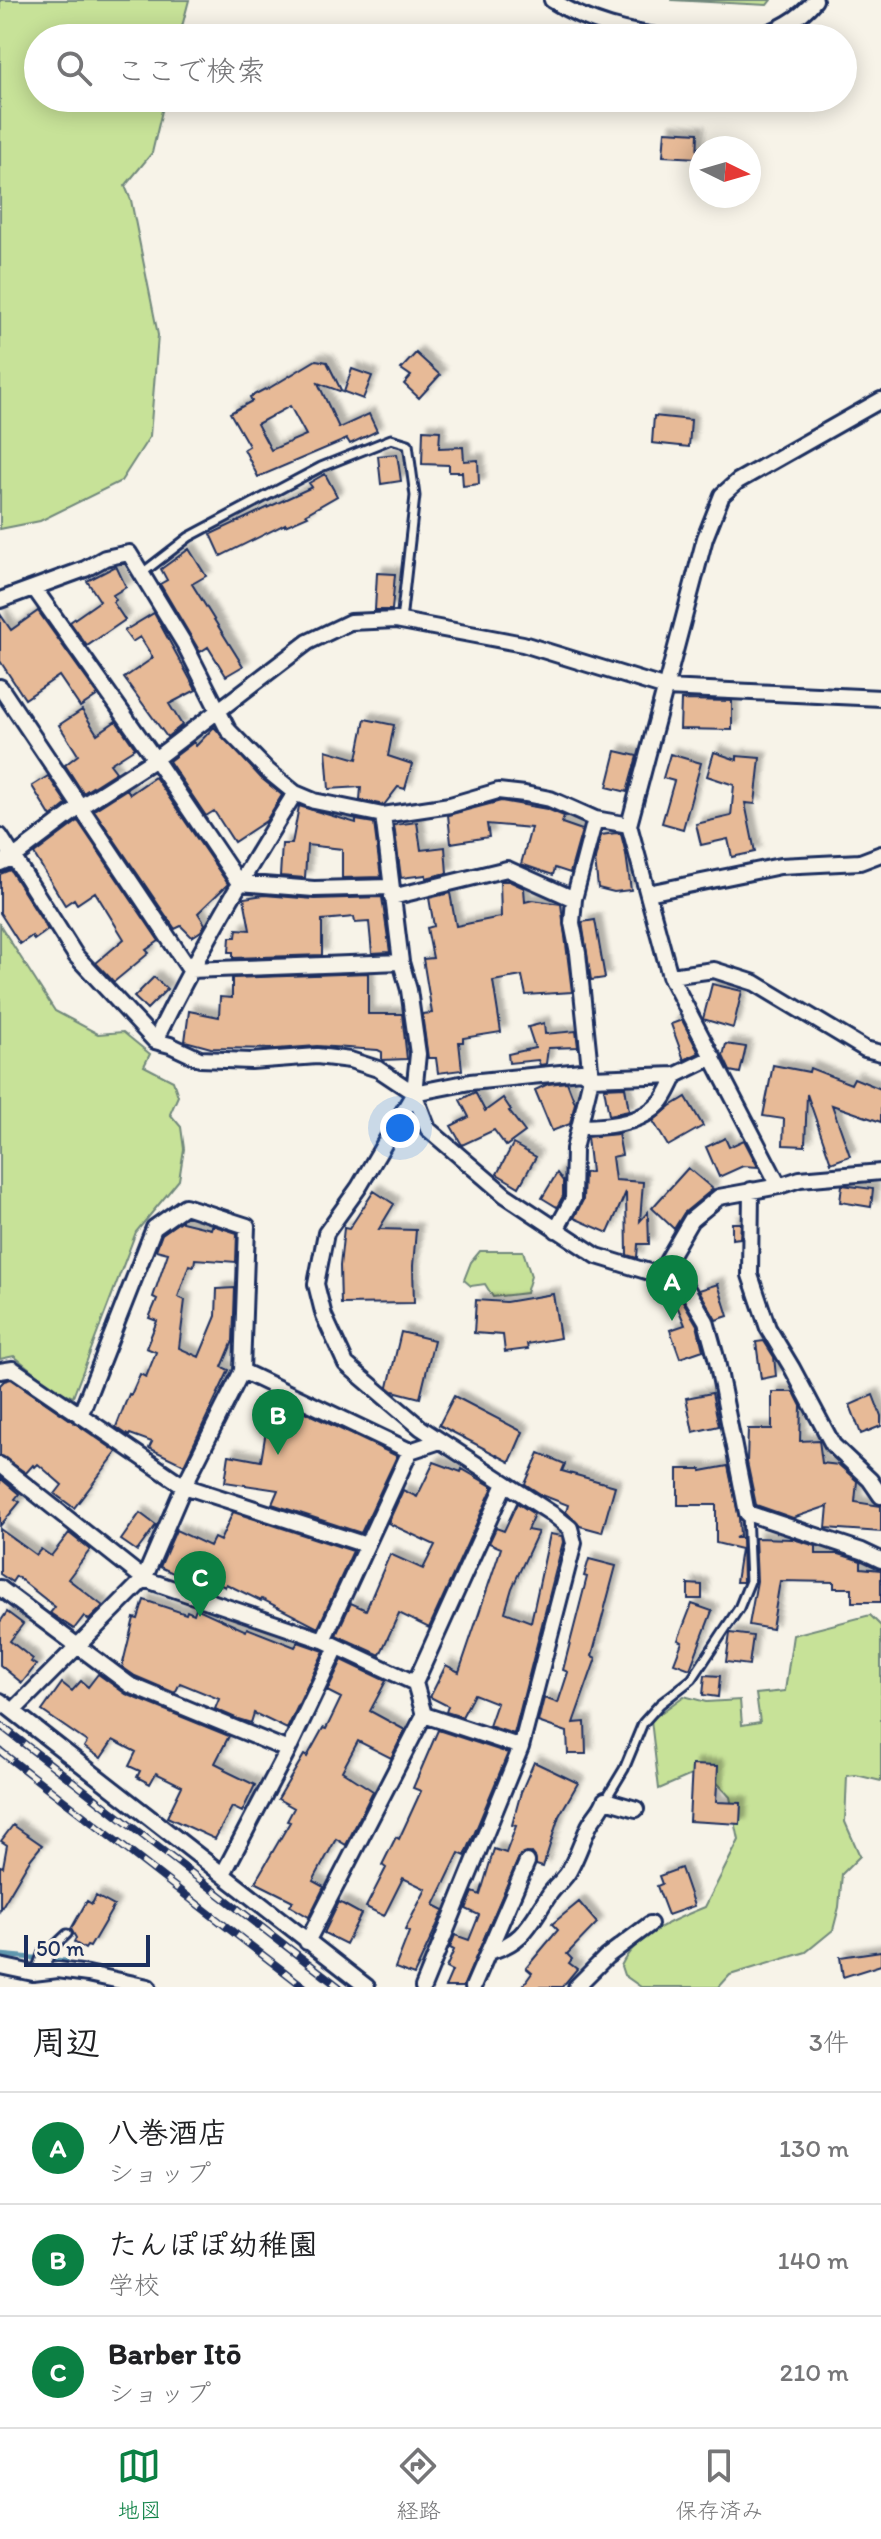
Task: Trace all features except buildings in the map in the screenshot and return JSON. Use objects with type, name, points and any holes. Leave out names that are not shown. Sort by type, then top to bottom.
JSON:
[{"type":"street","points":[[552,0],[600,24]]},
{"type":"street","points":[[788,24],[806,12],[815,0]]},
{"type":"street","points":[[779,1186],[670,976],[629,825],[705,538],[722,495],[738,481],[881,400]]},
{"type":"street","points":[[0,600],[85,569],[105,558],[129,553],[185,645],[228,730],[268,771],[295,793],[314,801],[383,815],[450,805],[498,791],[550,799],[595,819],[629,825]]},
{"type":"street","points":[[34,588],[239,883]]},
{"type":"street","points":[[7,860],[80,807],[155,759],[308,642],[350,622],[401,621],[523,644],[666,688],[881,698]]},
{"type":"street","points":[[0,687],[190,970]]},
{"type":"street","points":[[155,1041],[190,970],[239,883],[295,793]]},
{"type":"street","points":[[383,815],[401,962],[409,990],[418,1054],[414,1093],[359,1187],[326,1233],[316,1284],[324,1316],[346,1364],[440,1441],[570,1528],[574,1543],[521,1747],[423,1987]]},
{"type":"street","points":[[556,1230],[573,1199],[574,1149],[591,1078],[572,923],[574,899],[595,819]]},
{"type":"street","points":[[0,836],[7,860],[76,956],[155,1041],[200,1059],[251,1061],[317,1056],[350,1060],[378,1069],[414,1093],[428,1129],[505,1195],[597,1256],[659,1275],[687,1289],[706,1321],[717,1361],[747,1513],[881,1560]]},
{"type":"street","points":[[648,893],[780,866],[860,862],[881,854]]},
{"type":"street","points":[[239,883],[391,892],[507,869],[574,899]]},
{"type":"street","points":[[190,970],[401,962]]},
{"type":"street","points":[[670,976],[714,970],[755,983],[865,1049],[881,1053]]},
{"type":"street","points":[[414,1093],[470,1082],[581,1071],[591,1078],[676,1075],[713,1057]]},
{"type":"street","points":[[581,1127],[601,1127],[642,1118],[662,1102],[676,1075]]},
{"type":"street","points":[[659,1275],[691,1220],[719,1197],[800,1179],[881,1172]]},
{"type":"street","points":[[751,1190],[750,1275],[768,1328],[833,1445],[870,1480],[881,1496]]},
{"type":"street","points":[[13,1711],[144,1579],[184,1486],[242,1371],[247,1226],[185,1206],[154,1228],[80,1416]]},
{"type":"street","points":[[0,1371],[13,1369],[184,1486],[366,1545]]},
{"type":"street","points":[[242,1371],[410,1451],[440,1441]]},
{"type":"street","points":[[223,1874],[288,1750],[366,1545],[410,1451]]},
{"type":"street","points":[[0,1465],[144,1579],[330,1644],[415,1683]]},
{"type":"street","points":[[307,1942],[424,1715],[415,1683],[505,1484]]},
{"type":"street","points":[[0,1588],[130,1685],[288,1750]]},
{"type":"street","points":[[0,1701],[367,1987]]},
{"type":"street","points":[[424,1715],[521,1747]]},
{"type":"street","points":[[488,1952],[507,1947],[518,1939],[549,1894],[567,1876],[605,1800],[636,1809]]},
{"type":"street","points":[[473,1987],[527,1862]]},
{"type":"street","points":[[576,1987],[606,1957],[650,1924]]},
{"type":"street","points":[[0,1966],[88,1974],[148,1987]]},
{"type":"lane","points":[[141,574],[189,537],[321,467],[391,439],[408,444],[415,496],[401,621]]},
{"type":"lane","points":[[605,1800],[624,1769],[643,1723],[660,1704],[692,1679],[739,1608],[750,1581],[747,1513]]},
{"type":"lane","points":[[37,1970],[67,1934]]},
{"type":"green space","points":[[0,0],[189,0],[183,24],[24,24],[24,112],[162,112],[152,153],[125,186],[131,200],[158,335],[150,436],[121,481],[40,521],[0,529]]},
{"type":"green space","points":[[671,0],[771,0],[767,5]]},
{"type":"green space","points":[[0,925],[55,1011],[98,1034],[123,1032],[150,1054],[144,1066],[173,1081],[178,1096],[170,1114],[181,1127],[184,1149],[179,1180],[136,1232],[73,1397],[56,1390],[14,1356],[0,1359]]},
{"type":"green space","points":[[480,1251],[523,1251],[531,1276],[526,1293],[493,1297],[485,1284],[471,1286],[464,1280],[471,1262]]},
{"type":"green space","points":[[870,1615],[881,1626],[881,1781],[847,1776],[845,1822],[860,1856],[842,1874],[833,1930],[806,1952],[730,1975],[719,1987],[641,1987],[624,1975],[621,1966],[627,1955],[657,1929],[705,1907],[739,1840],[730,1797],[705,1769],[659,1789],[651,1720],[684,1696],[706,1702],[740,1700],[742,1725],[760,1722],[756,1694],[785,1691],[793,1635]]},
{"type":"waterway","points":[[0,1955],[66,1961]]},
{"type":"railway","points":[[0,1725],[339,1987]]},
{"type":"railway","points":[[0,1751],[304,1987]]},
{"type":"place","name":"八巻酒店","points":[[672,1321]]},
{"type":"place","name":"たんぽぽ幼稚園","points":[[278,1455]]},
{"type":"place","name":"Barber Itō","points":[[200,1617]]}]
